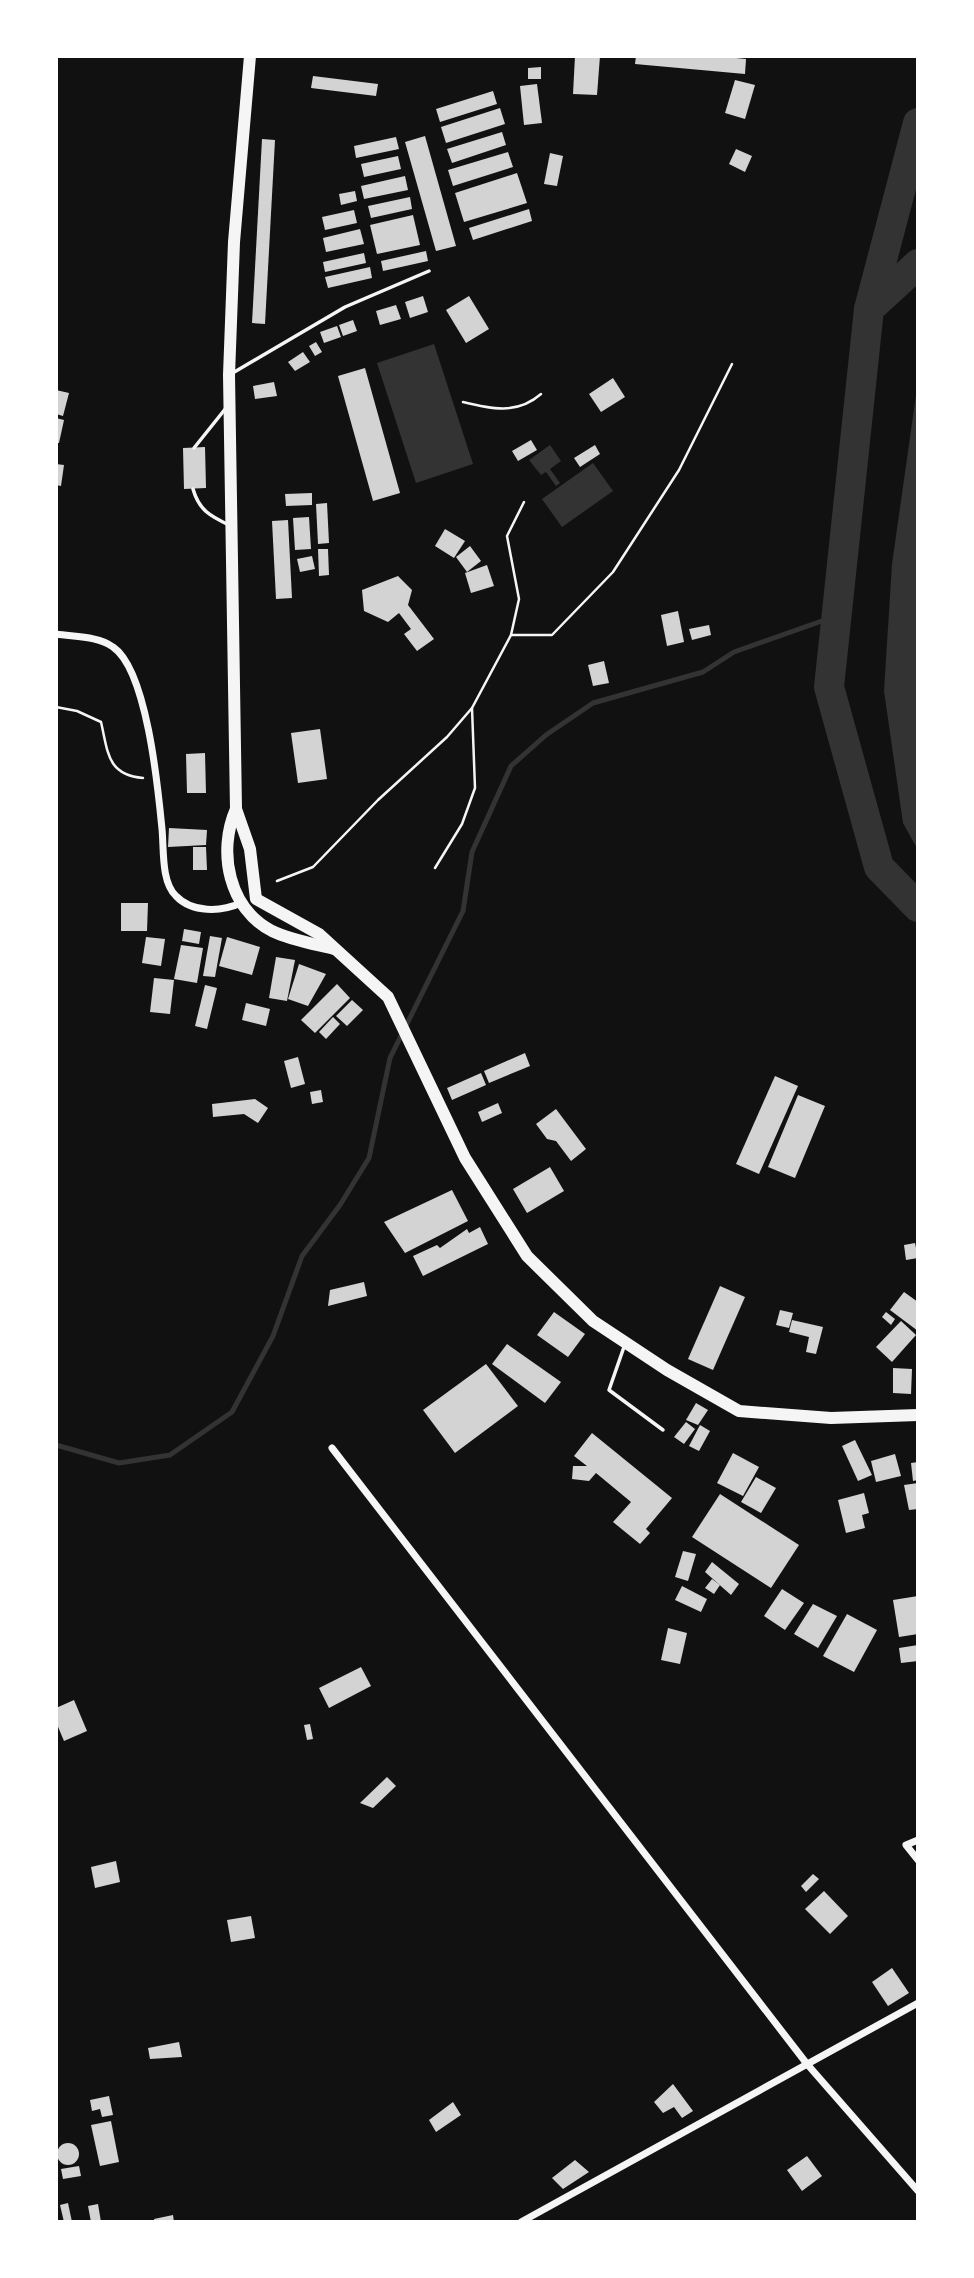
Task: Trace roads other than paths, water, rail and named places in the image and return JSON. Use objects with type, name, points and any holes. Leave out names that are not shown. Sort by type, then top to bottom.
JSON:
[{"type":"highway","points":[[247,899],[250,849],[236,809],[229,375],[234,243],[250,56]]},
{"type":"highway","points":[[236,809],[229,824],[226,845],[229,874],[247,899],[257,921],[273,931],[337,950]]},
{"type":"highway","points":[[247,899],[319,934],[388,997],[465,1158],[527,1256],[593,1321],[739,1411],[831,1418],[918,1415]]},
{"type":"street","points":[[56,634],[93,639],[113,646],[127,661],[149,735],[157,780],[165,870],[174,895],[192,907],[218,909],[247,899]]},
{"type":"street","points":[[332,1448],[807,2064],[918,2191]]},
{"type":"street","points":[[918,1840],[906,1845],[918,1860]]},
{"type":"street","points":[[521,2222],[918,2003]]},
{"type":"lane","points":[[229,375],[345,307],[429,271]]},
{"type":"lane","points":[[194,448],[229,404]]},
{"type":"lane","points":[[193,489],[200,507],[210,516],[231,526]]},
{"type":"lane","points":[[625,1342],[609,1390],[663,1430]]},
{"type":"waterway","points":[[869,309],[918,123]]},
{"type":"waterway","points":[[918,264],[869,309],[829,687],[879,867],[918,907]]},
{"type":"waterway","points":[[56,1445],[119,1463],[170,1455],[232,1412],[273,1336],[302,1256],[340,1205],[369,1158],[390,1058],[463,911],[472,852],[511,766],[546,735],[593,703],[703,672],[734,652],[836,616]]}]
